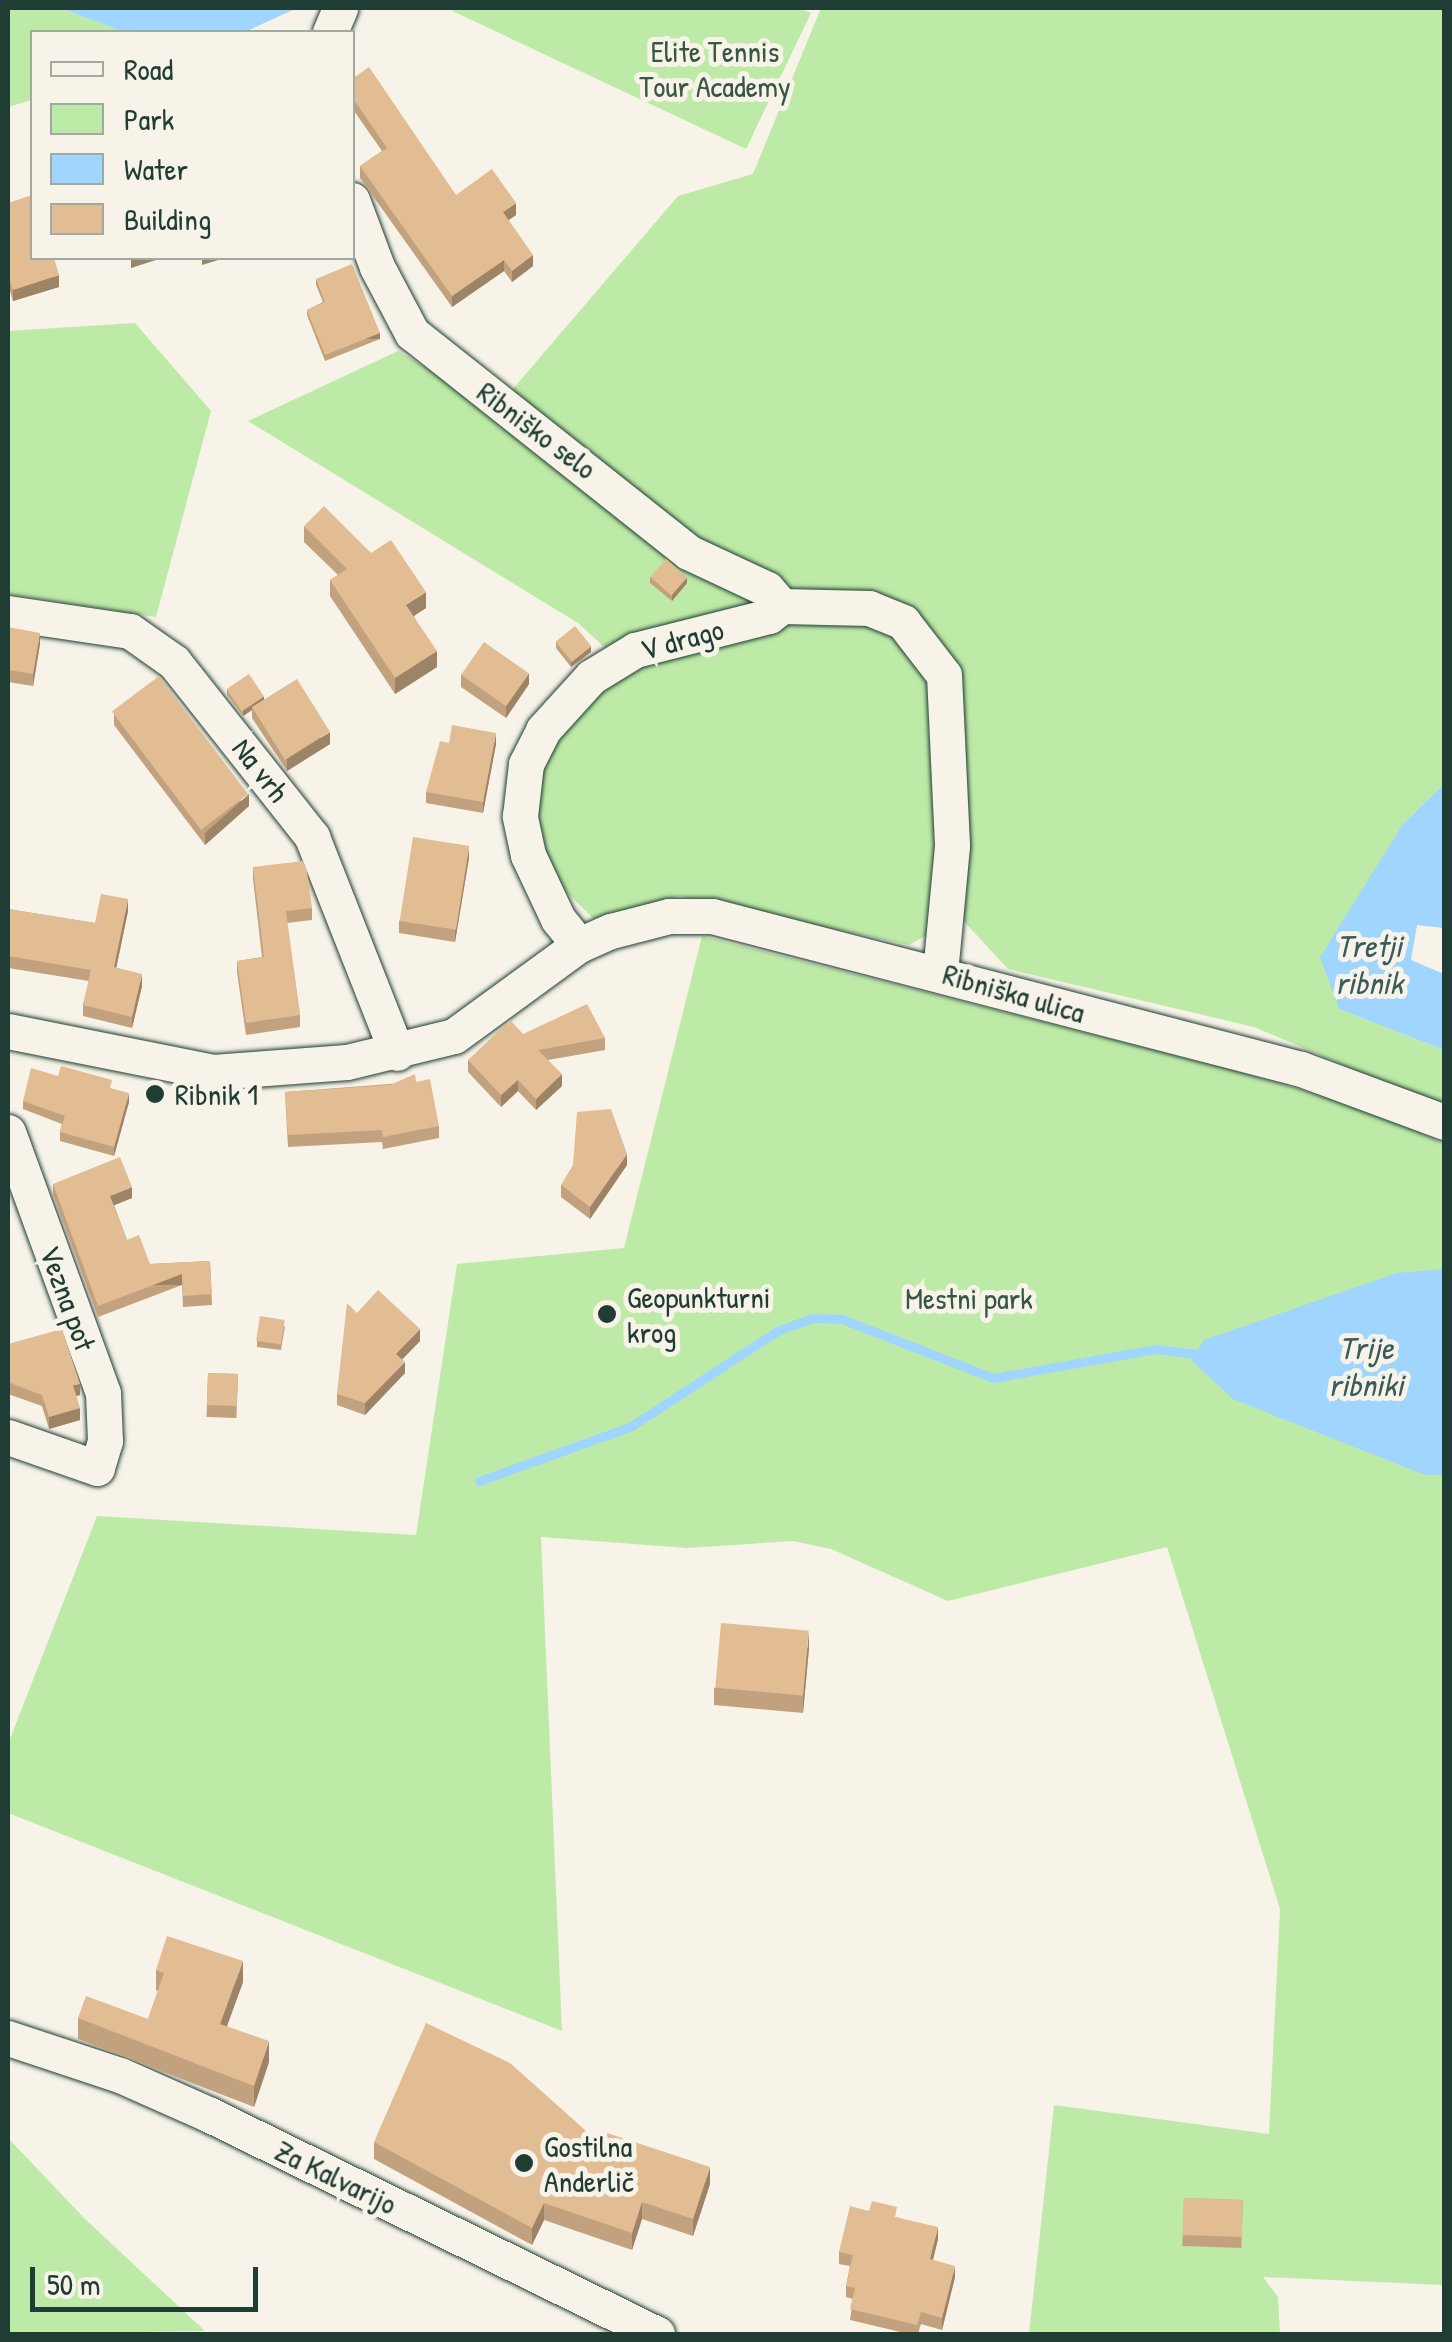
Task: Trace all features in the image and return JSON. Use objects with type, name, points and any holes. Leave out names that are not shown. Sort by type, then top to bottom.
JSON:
[{"type":"street","name":"Ribniško selo","points":[[355,208],[377,268],[412,333],[688,552],[767,590],[782,606]]},
{"type":"street","name":"V drago","points":[[579,945],[558,919],[528,856],[520,816],[526,764],[543,730],[591,677],[624,656],[769,616],[782,606]]},
{"type":"street","points":[[782,606],[869,608],[902,622],[944,675],[952,846],[940,972]]},
{"type":"street","name":"Na vrh","points":[[8,613],[130,632],[174,662],[312,837],[397,1053]]},
{"type":"street","name":"Ribniška ulica","points":[[8,1031],[213,1072],[397,1053],[454,1036],[579,945],[668,916],[712,916],[940,972],[1300,1070],[1444,1122]]},
{"type":"street","name":"Vezna pot","points":[[8,1132],[103,1393],[105,1441],[96,1468],[8,1437]]},
{"type":"street","name":"Za Kalvarijo","points":[[8,2038],[120,2075],[210,2115],[657,2334]]},
{"type":"green space","points":[[8,8],[60,8],[119,30],[30,30],[30,101],[8,107]]},
{"type":"green space","name":"Elite Tennis Tour Academy","points":[[446,8],[799,8],[811,13],[746,149]]},
{"type":"green space","points":[[821,8],[1444,8],[1444,784],[1403,824],[1339,1009],[1444,1050],[1444,1108],[1254,1027],[1008,969],[960,917],[909,945],[680,896],[594,919],[557,883],[535,825],[532,786],[555,734],[624,665],[578,623],[248,421],[398,351],[495,410],[678,196],[753,174]]},
{"type":"green space","points":[[135,323],[211,411],[156,617],[8,594],[8,331]]},
{"type":"green space","name":"Mestni park","points":[[702,936],[1238,1071],[1379,1113],[1444,1144],[1444,2285],[1263,2277],[1278,2297],[1280,2334],[1029,2334],[1054,2105],[1269,2134],[1280,1909],[1167,1547],[948,1601],[831,1549],[793,1541],[687,1548],[541,1537],[562,2031],[8,1813],[8,1744],[97,1516],[416,1535],[457,1264],[624,1248]]},
{"type":"green space","points":[[8,2138],[85,2219],[205,2331],[8,2334]]},
{"type":"water","points":[[60,8],[297,8],[249,30],[119,30]]},
{"type":"water","name":"Tretji ribnik","points":[[1444,784],[1444,928],[1417,925],[1411,960],[1444,974],[1444,1050],[1339,1009],[1320,957],[1403,824]]},
{"type":"water","name":"Trije ribniki","points":[[1444,1269],[1444,1475],[1425,1475],[1233,1399],[1191,1360],[1204,1340],[1397,1273]]},
{"type":"building","points":[[369,67],[456,195],[492,169],[516,203],[503,212],[533,255],[512,271],[504,260],[452,296],[360,166],[387,148],[355,101],[355,77]]},
{"type":"building","points":[[30,196],[30,260],[55,260],[59,275],[13,290],[8,273],[8,203]]},
{"type":"building","points":[[352,264],[380,333],[325,355],[307,310],[325,302],[316,279]]},
{"type":"building","points":[[324,506],[371,553],[391,540],[426,592],[406,605],[437,651],[395,678],[330,580],[347,569],[304,526]]},
{"type":"building","points":[[666,559],[687,577],[671,595],[650,577]]},
{"type":"building","points":[[575,626],[591,646],[572,662],[556,642]]},
{"type":"building","points":[[8,627],[40,633],[33,674],[8,670]]},
{"type":"building","points":[[484,642],[529,674],[506,706],[461,675]]},
{"type":"building","points":[[249,674],[264,696],[242,711],[227,689]]},
{"type":"building","points":[[159,676],[248,794],[201,830],[112,712]]},
{"type":"building","points":[[297,679],[330,732],[285,760],[252,707]]},
{"type":"building","points":[[452,725],[496,733],[483,802],[426,792],[440,741],[449,743]]},
{"type":"building","points":[[413,837],[469,846],[456,930],[400,921]]},
{"type":"building","points":[[303,861],[312,908],[286,911],[300,1015],[246,1023],[237,961],[264,957],[253,867]]},
{"type":"building","points":[[101,894],[128,899],[114,967],[142,974],[132,1017],[83,1005],[91,970],[8,956],[8,909],[95,923]]},
{"type":"building","points":[[587,1004],[605,1038],[538,1050],[562,1074],[536,1099],[518,1080],[501,1095],[468,1060],[510,1020],[523,1034]]},
{"type":"building","points":[[61,1066],[112,1080],[110,1088],[129,1093],[114,1147],[60,1132],[65,1116],[23,1101],[31,1068],[58,1076]]},
{"type":"building","points":[[415,1074],[416,1082],[430,1079],[439,1126],[383,1137],[382,1130],[288,1135],[285,1092],[390,1085]]},
{"type":"building","points":[[611,1109],[627,1154],[590,1207],[561,1185],[573,1165],[577,1112]]},
{"type":"building","points":[[120,1157],[132,1187],[110,1196],[127,1240],[139,1235],[150,1264],[210,1261],[212,1294],[183,1296],[182,1274],[98,1306],[53,1184]]},
{"type":"building","points":[[378,1290],[420,1329],[396,1354],[405,1362],[365,1403],[337,1394],[347,1303],[357,1313]]},
{"type":"building","points":[[260,1316],[285,1320],[281,1345],[256,1341]]},
{"type":"building","points":[[62,1329],[80,1384],[73,1385],[80,1408],[49,1417],[42,1395],[8,1382],[8,1344]]},
{"type":"building","points":[[208,1373],[238,1374],[237,1406],[207,1405]]},
{"type":"building","points":[[721,1623],[809,1631],[803,1695],[715,1688]]},
{"type":"building","points":[[167,1936],[243,1961],[220,2024],[269,2041],[254,2086],[78,2018],[86,1996],[148,2019],[164,1973],[156,1970]]},
{"type":"building","points":[[426,2023],[510,2063],[603,2146],[607,2133],[710,2167],[693,2219],[642,2202],[632,2233],[544,2203],[532,2228],[374,2142]]},
{"type":"building","points":[[1184,2198],[1243,2200],[1242,2237],[1183,2235]]},
{"type":"building","points":[[872,2201],[897,2207],[895,2217],[938,2227],[930,2259],[955,2266],[942,2318],[921,2312],[917,2325],[850,2309],[855,2288],[846,2286],[853,2255],[839,2252],[850,2206],[869,2211]]},
{"type":"waterway","points":[[479,1481],[630,1427],[777,1331],[813,1318],[842,1319],[993,1378],[1156,1349],[1195,1354]]},
{"type":"place","name":"Ribnik 1","points":[[155,1094]]},
{"type":"place","name":"Geopunkturni krog","points":[[607,1314]]},
{"type":"place","name":"Gostilna Anderlič","points":[[524,2163]]}]
